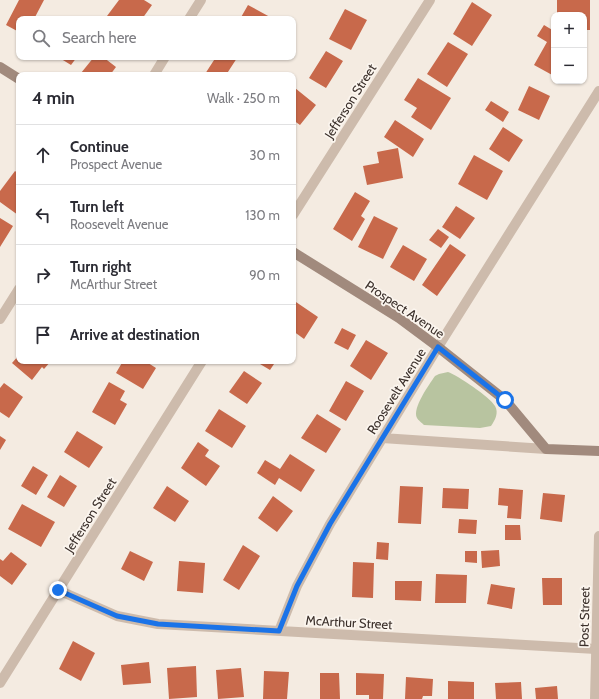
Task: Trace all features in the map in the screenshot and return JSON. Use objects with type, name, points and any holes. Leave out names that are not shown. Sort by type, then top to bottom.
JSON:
[{"type":"street","points":[[191,16],[201,0]]},
{"type":"street","name":"Jefferson Street","points":[[296,210],[430,0]]},
{"type":"street","points":[[156,72],[163,60]]},
{"type":"street","points":[[0,67],[16,77]]},
{"type":"street","name":"Roosevelt Avenue","points":[[279,631],[297,586],[330,524],[438,347],[599,91]]},
{"type":"street","name":"Prospect Avenue","points":[[296,254],[399,318],[438,347],[505,400],[546,449]]},
{"type":"street","points":[[0,319],[16,294]]},
{"type":"street","name":"Jefferson Street","points":[[0,682],[200,364]]},
{"type":"street","points":[[382,438],[599,451]]},
{"type":"street","name":"Post Street","points":[[595,699],[599,536]]},
{"type":"street","name":"McArthur Street","points":[[58,590],[117,616],[158,624],[596,649]]},
{"type":"green space","points":[[448,372],[473,387],[492,402],[495,406],[497,414],[491,426],[480,428],[424,425],[418,419],[416,414],[417,408],[429,385],[435,376]]},
{"type":"building","points":[[19,0],[44,0],[36,16],[16,16],[16,30],[6,25]]},
{"type":"building","points":[[119,0],[144,0],[152,5],[144,16],[107,16]]},
{"type":"building","points":[[557,0],[590,0],[590,30],[587,30],[587,12],[557,12]]},
{"type":"building","points":[[472,2],[492,15],[472,46],[453,34]]},
{"type":"building","points":[[248,5],[268,16],[242,16]]},
{"type":"building","points":[[345,9],[367,20],[351,50],[329,39]]},
{"type":"building","points":[[544,25],[551,29],[551,74],[534,65],[547,42],[537,36]]},
{"type":"building","points":[[448,42],[468,54],[447,87],[427,74]]},
{"type":"building","points":[[326,51],[343,61],[326,88],[309,78]]},
{"type":"building","points":[[63,60],[75,60],[71,65]]},
{"type":"building","points":[[92,60],[107,60],[116,67],[112,72],[82,72]]},
{"type":"building","points":[[214,60],[236,60],[228,72],[206,72]]},
{"type":"building","points":[[418,78],[451,98],[431,130],[411,117],[417,108],[404,100]]},
{"type":"building","points":[[529,86],[550,96],[539,120],[518,110]]},
{"type":"building","points":[[296,89],[316,105],[300,125],[296,122]]},
{"type":"building","points":[[491,101],[509,112],[503,122],[485,110]]},
{"type":"building","points":[[395,120],[424,139],[413,157],[384,137]]},
{"type":"building","points":[[503,127],[523,140],[509,162],[489,149]]},
{"type":"building","points":[[398,148],[403,178],[367,185],[363,166],[379,163],[377,152]]},
{"type":"building","points":[[474,155],[503,171],[487,200],[458,184]]},
{"type":"building","points":[[15,171],[16,172],[16,214],[0,202],[0,191]]},
{"type":"building","points":[[355,192],[370,201],[361,216],[365,219],[352,241],[333,229]]},
{"type":"building","points":[[456,206],[475,218],[460,239],[442,227]]},
{"type":"building","points":[[374,216],[398,228],[383,259],[358,247]]},
{"type":"building","points":[[0,218],[13,226],[0,247]]},
{"type":"building","points":[[438,229],[449,237],[441,248],[429,240]]},
{"type":"building","points":[[450,244],[466,255],[437,296],[422,285]]},
{"type":"building","points":[[403,245],[427,259],[414,281],[390,267]]},
{"type":"building","points":[[296,302],[318,317],[304,339],[296,333]]},
{"type":"building","points":[[342,328],[356,335],[348,350],[334,343]]},
{"type":"building","points":[[366,340],[388,353],[371,380],[350,366]]},
{"type":"building","points":[[16,358],[16,364],[48,364],[44,369],[42,367],[32,380],[12,363]]},
{"type":"building","points":[[121,364],[150,364],[156,368],[143,389],[116,373]]},
{"type":"building","points":[[260,364],[274,364],[270,370]]},
{"type":"building","points":[[244,371],[262,383],[247,404],[229,392]]},
{"type":"building","points":[[346,381],[364,391],[346,421],[329,411]]},
{"type":"building","points":[[109,382],[125,391],[120,400],[127,404],[115,425],[92,412]]},
{"type":"building","points":[[4,383],[23,397],[9,418],[0,412],[0,388]]},
{"type":"building","points":[[219,409],[246,426],[232,448],[205,431]]},
{"type":"building","points":[[317,414],[341,429],[326,453],[301,438]]},
{"type":"building","points":[[77,431],[103,447],[89,468],[64,452]]},
{"type":"building","points":[[0,436],[6,440],[0,450]]},
{"type":"building","points":[[198,442],[209,450],[205,456],[220,466],[206,486],[181,468]]},
{"type":"building","points":[[290,454],[315,470],[301,492],[279,478],[275,485],[257,473],[265,460],[280,469]]},
{"type":"building","points":[[33,466],[48,475],[36,495],[21,486]]},
{"type":"building","points":[[60,475],[77,486],[64,507],[47,497]]},
{"type":"building","points":[[167,486],[189,501],[175,522],[153,508]]},
{"type":"building","points":[[400,486],[423,487],[421,524],[398,523]]},
{"type":"building","points":[[443,488],[469,489],[468,509],[442,508]]},
{"type":"building","points":[[499,488],[523,490],[521,519],[507,518],[508,506],[498,505]]},
{"type":"building","points":[[543,493],[565,495],[562,522],[540,519]]},
{"type":"building","points":[[273,496],[293,511],[277,532],[258,518]]},
{"type":"building","points":[[22,504],[55,522],[41,547],[8,529]]},
{"type":"building","points":[[459,519],[477,520],[476,534],[458,533]]},
{"type":"building","points":[[505,525],[520,525],[521,540],[505,540]]},
{"type":"building","points":[[377,542],[389,543],[388,560],[376,559]]},
{"type":"building","points":[[243,545],[260,556],[239,590],[223,580]]},
{"type":"building","points":[[499,550],[500,566],[482,568],[481,551]]},
{"type":"building","points":[[130,551],[153,562],[144,581],[121,569]]},
{"type":"building","points":[[465,551],[477,551],[477,563],[465,562]]},
{"type":"building","points":[[11,552],[27,564],[12,585],[0,576],[0,559],[3,561]]},
{"type":"building","points":[[179,561],[205,563],[203,593],[177,591]]},
{"type":"building","points":[[353,562],[374,563],[373,598],[352,597]]},
{"type":"building","points":[[436,574],[467,575],[466,603],[435,603]]},
{"type":"building","points":[[542,578],[562,578],[562,605],[543,605]]},
{"type":"building","points":[[395,581],[422,581],[421,601],[395,600]]},
{"type":"building","points":[[491,584],[515,588],[512,609],[487,604]]},
{"type":"building","points":[[73,641],[95,653],[81,681],[59,669]]},
{"type":"building","points":[[149,662],[151,683],[123,685],[121,665]]},
{"type":"building","points":[[196,666],[197,697],[169,699],[167,668]]},
{"type":"building","points":[[241,668],[244,697],[218,699],[216,670]]},
{"type":"building","points":[[264,671],[289,672],[287,699],[263,699]]},
{"type":"building","points":[[320,673],[339,673],[340,699],[320,699]]},
{"type":"building","points":[[356,673],[384,674],[383,699],[369,699],[369,695],[356,695]]},
{"type":"building","points":[[406,677],[433,679],[432,696],[423,696],[422,699],[405,699]]},
{"type":"building","points":[[448,681],[474,682],[474,699],[448,699]]},
{"type":"building","points":[[521,682],[522,699],[496,699],[495,683]]},
{"type":"building","points":[[557,686],[558,699],[536,699],[535,688]]},
{"type":"route","points":[[58,590],[117,616],[158,624],[279,631],[297,586],[330,524],[438,347],[505,400]]}]
